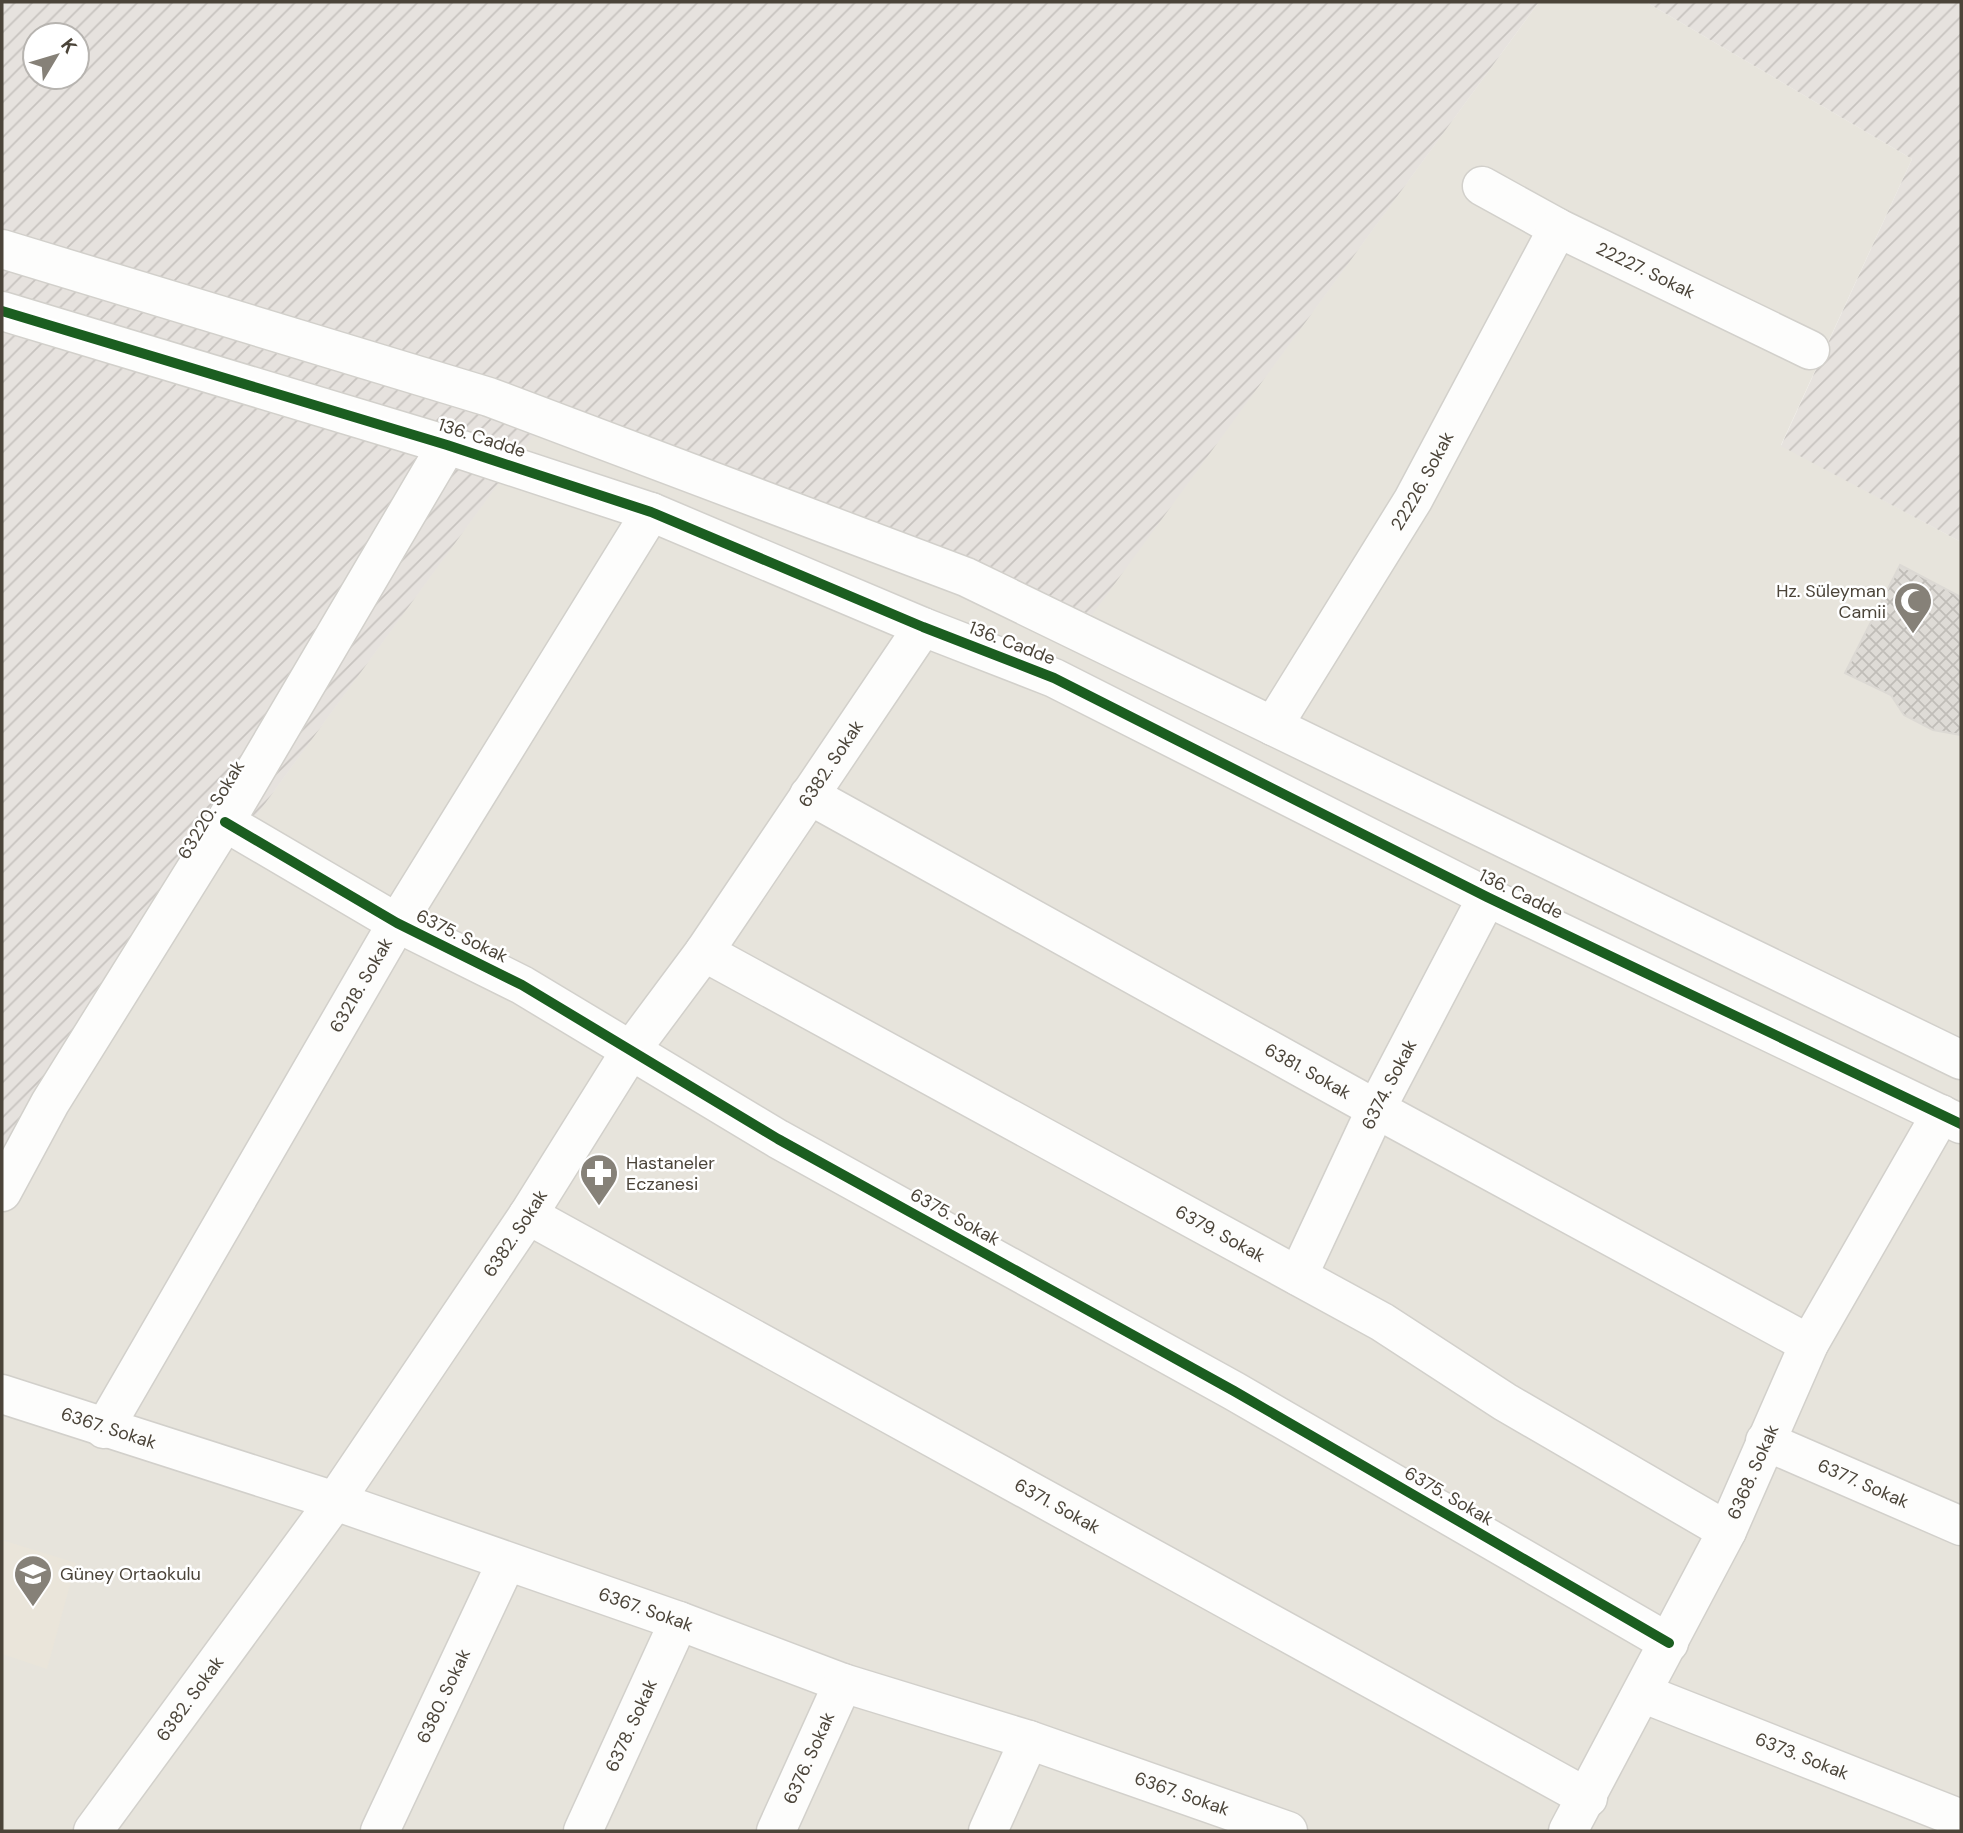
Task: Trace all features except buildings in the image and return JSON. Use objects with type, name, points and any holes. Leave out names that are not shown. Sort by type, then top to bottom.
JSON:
[{"type":"street","name":"22227. Sokak","points":[[1482,186],[1558,228],[1810,350]]},
{"type":"street","name":"22226. Sokak","points":[[1273,726],[1413,500],[1558,228]]},
{"type":"street","name":"136. Cadde","points":[[2,249],[489,397],[966,577],[1961,1060]]},
{"type":"street","name":"136. Cadde","points":[[2,311],[447,445],[651,512],[923,627],[1054,678],[1487,897],[1951,1119]]},
{"type":"street","name":"63220. Sokak","points":[[2,1192],[50,1103],[225,822],[447,445]]},
{"type":"street","name":"63218. Sokak","points":[[104,1429],[397,923],[651,512]]},
{"type":"street","name":"6382. Sokak","points":[[93,1831],[335,1501],[528,1215],[631,1050],[704,952],[923,627]]},
{"type":"street","name":"6381. Sokak","points":[[809,795],[1376,1109],[1809,1344]]},
{"type":"street","name":"6375. Sokak","points":[[225,822],[397,923],[522,985],[778,1139],[1234,1391],[1669,1643]]},
{"type":"street","name":"6374. Sokak","points":[[1298,1276],[1376,1109],[1487,897]]},
{"type":"street","name":"6379. Sokak","points":[[704,952],[1382,1322],[1505,1402],[1727,1531]]},
{"type":"street","name":"6368. Sokak","points":[[1568,1831],[1588,1798],[1727,1531],[1809,1344],[1951,1119]]},
{"type":"street","name":"6371. Sokak","points":[[528,1215],[1588,1798]]},
{"type":"street","name":"6367. Sokak","points":[[2,1394],[104,1429],[335,1501],[506,1563],[679,1621],[843,1683],[1030,1740],[1223,1820],[1288,1831]]},
{"type":"street","name":"6377. Sokak","points":[[1765,1441],[1961,1526]]},
{"type":"street","name":"6380. Sokak","points":[[380,1831],[506,1563]]},
{"type":"street","name":"6378. Sokak","points":[[583,1831],[679,1621]]},
{"type":"street","name":"6376. Sokak","points":[[776,1831],[843,1683]]},
{"type":"street","name":"6373. Sokak","points":[[1642,1693],[1961,1819]]},
{"type":"street","points":[[988,1831],[1030,1740]]},
{"type":"shaded area","points":[[2,2],[1539,2],[1092,615],[534,435],[2,1164]]},
{"type":"shaded area","points":[[1539,2],[1646,2],[1912,159],[1781,445],[1961,542],[1961,1831],[2,1831],[2,1164],[534,434],[1091,615]]},
{"type":"shaded area","points":[[1646,2],[1961,2],[1961,542],[1781,446],[1912,159]]},
{"type":"shaded area","name":"Güney Ortaokulu","points":[[2,1540],[76,1563],[47,1669],[2,1654]]},
{"type":"cycle path","points":[[2,311],[447,445],[651,512],[923,627],[1054,678],[1487,897],[1961,1124]]},
{"type":"cycle path","points":[[225,822],[397,923],[522,985],[778,1139],[1234,1391],[1669,1643]]},
{"type":"place","name":"Hz. Süleyman Camii","points":[[1913,635]]},
{"type":"place","name":"Hastaneler Eczanesi","points":[[599,1207]]},
{"type":"place","name":"Güney Ortaokulu","points":[[33,1608]]}]
